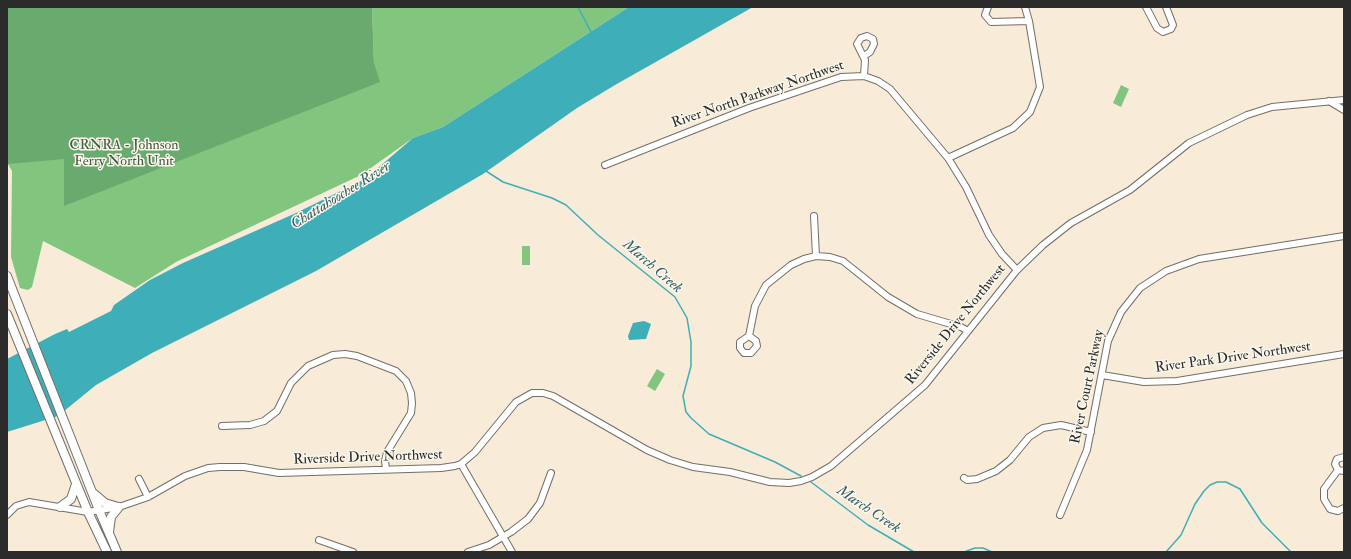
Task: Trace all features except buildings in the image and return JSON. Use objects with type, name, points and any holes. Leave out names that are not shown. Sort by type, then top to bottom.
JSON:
[{"type":"main road","points":[[7,276],[117,552]]},
{"type":"main road","points":[[7,314],[88,512],[107,552]]},
{"type":"main road","points":[[60,507],[71,499],[76,483]]},
{"type":"main road","points":[[92,492],[104,502],[119,507],[111,517],[108,532]]},
{"type":"street","points":[[988,7],[985,15],[991,22],[1029,21]]},
{"type":"street","points":[[948,158],[1013,128],[1030,112],[1040,87],[1029,21],[1025,7]]},
{"type":"street","points":[[1146,7],[1157,28],[1163,32],[1171,29],[1173,26],[1166,7]]},
{"type":"street","points":[[864,56],[864,76]]},
{"type":"street","name":"River North Parkway Northwest","points":[[605,165],[763,103],[841,77],[864,76],[878,81],[890,89],[948,158],[966,186],[989,235],[1002,254],[1017,270]]},
{"type":"street","name":"Riverside Drive Northwest","points":[[7,514],[16,506],[29,502],[88,512],[119,507],[148,497],[186,476],[208,468],[244,467],[280,473],[442,468],[461,464],[475,452],[516,402],[532,393],[543,393],[553,396],[647,450],[670,460],[693,467],[730,472],[770,482],[789,483],[801,481],[822,472],[831,466],[925,385],[1017,270],[1043,245],[1071,223],[1130,190],[1178,151],[1200,136],[1259,110],[1302,103],[1344,100]]},
{"type":"street","points":[[1329,101],[1344,110]]},
{"type":"street","points":[[814,216],[816,256]]},
{"type":"street","name":"River Court Parkway","points":[[1060,515],[1066,496],[1081,467],[1091,432],[1108,341],[1121,312],[1140,288],[1166,271],[1199,259],[1344,236]]},
{"type":"street","points":[[749,336],[755,306],[766,285],[791,265],[804,259],[816,256],[830,257],[843,261],[904,308],[930,319],[960,327],[968,331]]},
{"type":"street","points":[[222,426],[250,425],[264,421],[277,410],[292,383],[308,366],[333,355],[345,354],[357,356],[396,371],[406,381],[411,393],[411,413],[387,452],[385,460],[386,469]]},
{"type":"street","name":"River Park Drive Northwest","points":[[1102,375],[1144,382],[1177,381],[1344,354]]},
{"type":"street","points":[[964,478],[967,480],[977,479],[996,471],[1010,460],[1029,437],[1043,428],[1061,425],[1091,432]]},
{"type":"street","points":[[1344,457],[1339,458],[1336,461],[1336,466],[1341,470],[1324,489],[1324,499],[1330,509],[1338,511],[1344,508]]},
{"type":"street","points":[[461,464],[512,552]]},
{"type":"street","points":[[468,552],[489,545],[520,526],[535,511],[551,473]]},
{"type":"street","points":[[139,480],[148,497]]},
{"type":"street","points":[[319,540],[353,552]]},
{"type":"green space","name":"CRNRA - Johnson Ferry North Unit","points":[[7,7],[374,63],[372,7],[629,7],[443,127],[413,138],[361,175],[176,262],[135,288],[43,241],[32,287],[28,290],[20,288],[11,257],[12,171],[8,164],[7,156]]},
{"type":"green space","points":[[7,7],[372,7],[374,63],[380,82],[64,206],[64,159],[8,164]]},
{"type":"green space","points":[[1121,85],[1129,89],[1121,107],[1113,103]]},
{"type":"green space","points":[[522,246],[530,246],[530,265],[522,265]]},
{"type":"green space","points":[[657,369],[665,374],[655,391],[647,386]]},
{"type":"water","name":"Chattahoochee River","points":[[629,7],[753,7],[615,85],[577,108],[483,174],[316,271],[152,353],[96,385],[58,416],[7,432],[7,359],[55,334],[67,329],[69,332],[111,311],[114,305],[150,280],[183,263],[296,213],[365,179],[413,138],[443,127]]},
{"type":"water","points":[[644,321],[651,324],[646,339],[629,340],[628,336],[633,323]]},
{"type":"waterway","points":[[578,7],[591,32]]},
{"type":"waterway","name":"March Creek","points":[[486,171],[503,182],[552,198],[566,205],[598,235],[675,297],[687,318],[691,342],[691,366],[683,396],[686,412],[709,434],[775,462],[801,476]]},
{"type":"waterway","name":"March Creek","points":[[811,482],[868,525],[914,552]]},
{"type":"waterway","name":"March Creek","points":[[1166,552],[1181,535],[1195,504],[1204,491],[1210,485],[1217,482],[1226,482],[1240,489],[1262,523],[1291,552]]},
{"type":"waterway","name":"March Creek","points":[[964,552],[975,548],[983,548],[992,552]]}]
